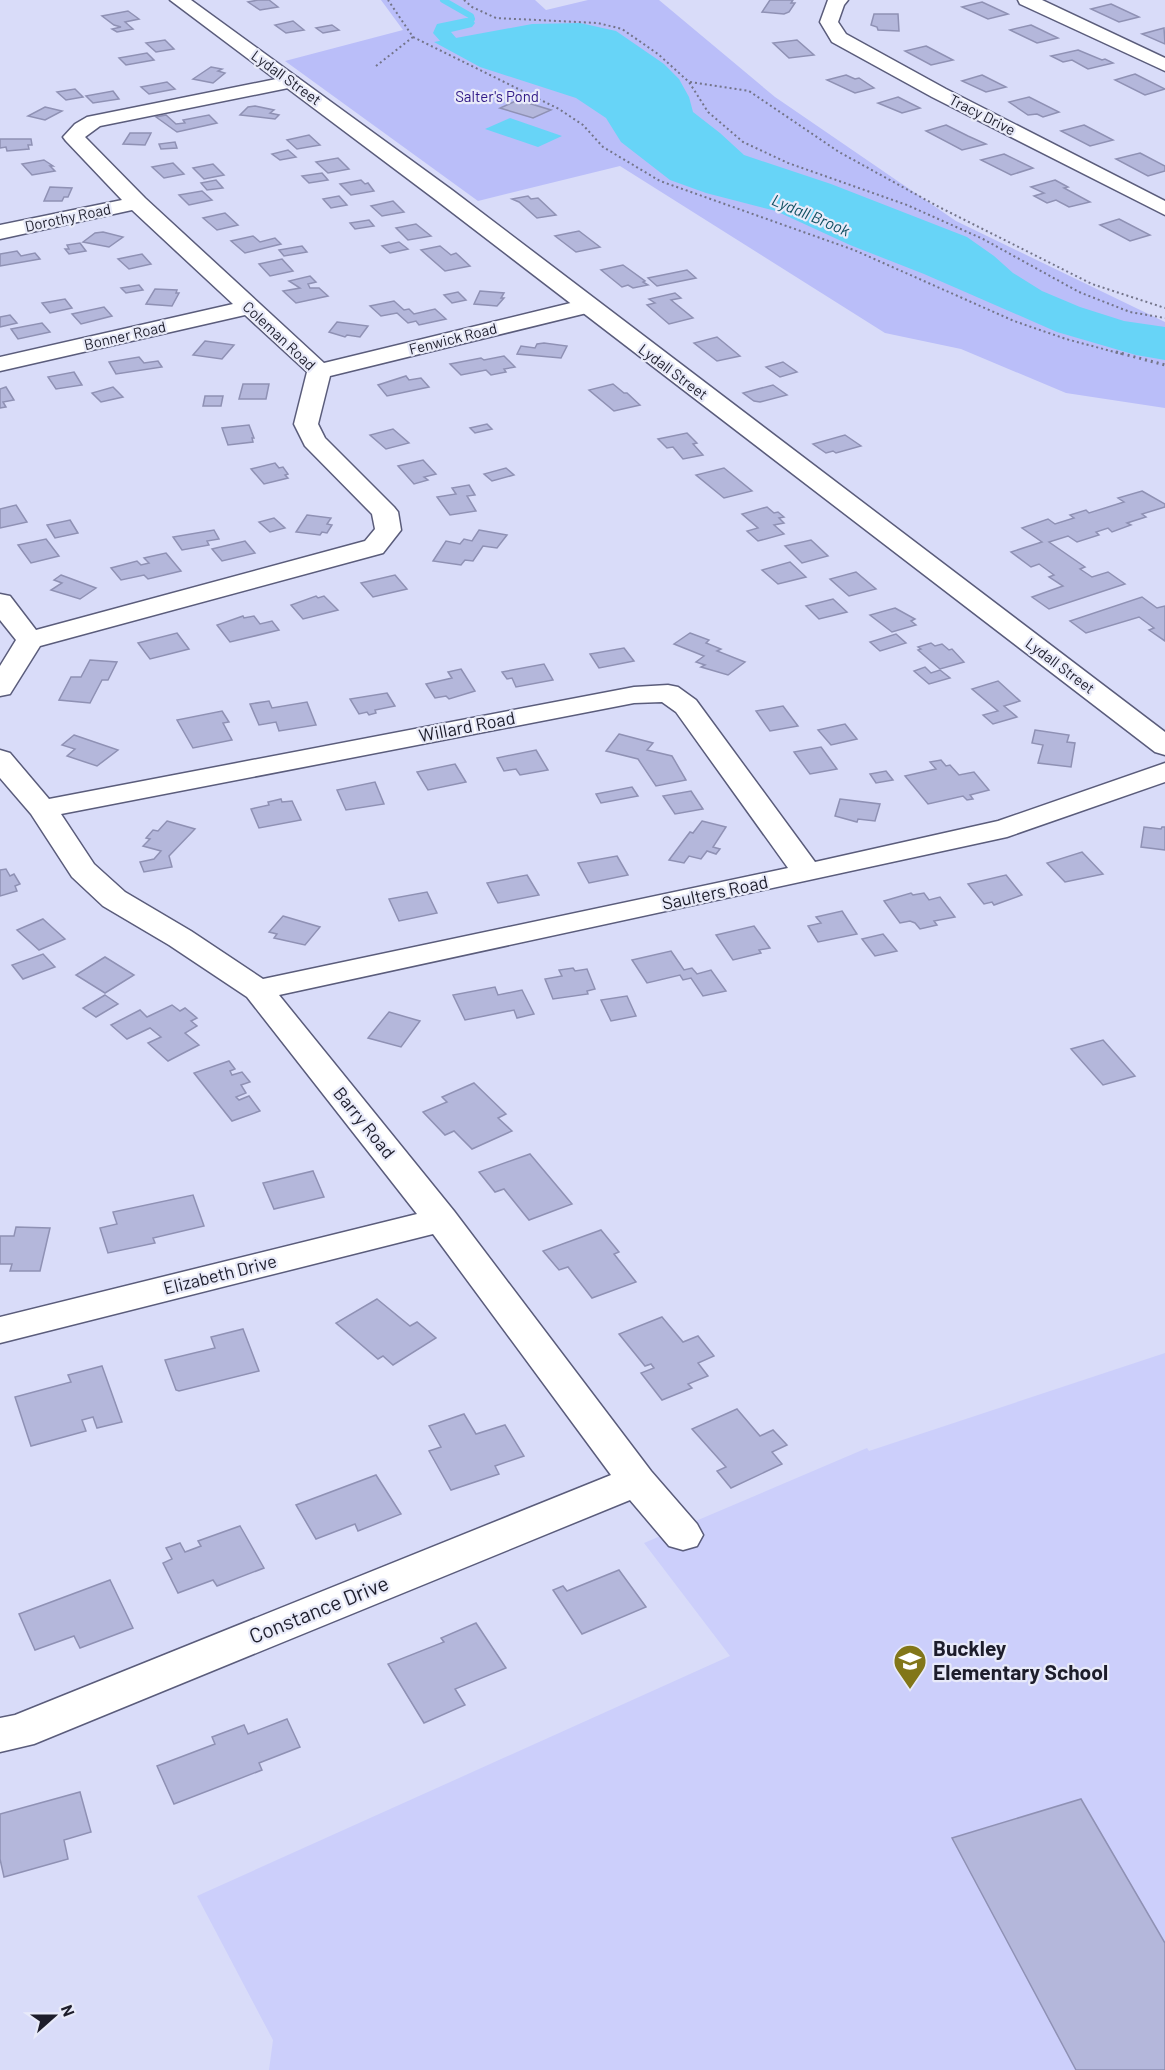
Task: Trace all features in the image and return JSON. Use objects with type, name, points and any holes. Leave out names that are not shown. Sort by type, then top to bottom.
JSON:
[{"type":"street","name":"Lydall Street","points":[[180,0],[444,195],[1165,746]]},
{"type":"street","name":"Tracy Drive","points":[[839,0],[834,3],[829,22],[839,38],[939,93],[1165,209]]},
{"type":"street","points":[[1027,0],[1165,65]]},
{"type":"street","name":"Coleman Road","points":[[30,640],[374,547],[388,530],[385,512],[314,441],[306,424],[319,371],[137,203],[73,137],[94,121],[291,82]]},
{"type":"street","name":"Dorothy Road","points":[[0,232],[137,203]]},
{"type":"street","name":"Fenwick Road","points":[[319,371],[587,306]]},
{"type":"street","name":"Bonner Road","points":[[0,364],[249,307]]},
{"type":"street","points":[[0,602],[30,640],[0,688]]},
{"type":"street","name":"Willard Road","points":[[42,809],[634,695],[668,693],[686,706],[807,873]]},
{"type":"street","name":"Barry Road","points":[[0,759],[42,809],[83,870],[114,898],[180,938],[258,990],[441,1220],[637,1481],[683,1535]]},
{"type":"street","name":"Saulters Road","points":[[258,990],[1007,828],[1165,772]]},
{"type":"street","name":"Elizabeth Drive","points":[[0,1329],[441,1220]]},
{"type":"street","name":"Constance Drive","points":[[0,1735],[19,1732],[637,1481]]},
{"type":"path","points":[[388,0],[413,37],[559,109],[583,125],[603,147],[660,181],[854,250],[1014,321],[1066,339],[1165,365]]},
{"type":"path","points":[[464,0],[472,7],[496,18],[524,21],[598,22],[622,29],[658,54],[689,82],[708,112],[743,142],[788,163],[907,205],[983,239],[1078,292],[1130,312],[1165,318]]},
{"type":"path","points":[[376,66],[413,37]]},
{"type":"path","points":[[689,82],[749,91],[839,152],[939,207],[1092,284],[1165,308]]},
{"type":"shaded area","name":"Buckley Elementary School","points":[[1165,1353],[1165,2070],[269,2070],[273,2040],[197,1896],[730,1656],[644,1543],[867,1448],[869,1451]]},
{"type":"green space","name":"Salter's Pond","points":[[381,0],[535,0],[546,10],[588,0],[659,0],[775,97],[956,221],[1165,322],[1165,408],[1066,393],[961,349],[885,333],[620,166],[478,201],[285,61],[403,30]]},
{"type":"water","name":"Salter's Pond","points":[[580,23],[616,31],[664,64],[679,79],[689,97],[693,112],[744,155],[831,184],[967,237],[1013,273],[1042,291],[1080,307],[1124,321],[1165,327],[1165,360],[1136,355],[1057,332],[924,274],[850,245],[776,211],[706,193],[670,180],[621,142],[606,118],[576,98],[480,67],[434,42],[532,24]]},
{"type":"water","points":[[510,118],[562,136],[538,147],[485,129]]},
{"type":"building","points":[[269,0],[278,7],[260,10],[248,2]]},
{"type":"building","points":[[770,0],[793,0],[791,3],[795,3],[789,12],[784,14],[762,12]]},
{"type":"building","points":[[982,2],[1008,14],[988,19],[962,7]]},
{"type":"building","points":[[1111,4],[1139,17],[1119,22],[1091,9]]},
{"type":"building","points":[[128,11],[139,19],[125,22],[133,29],[117,32],[112,29],[121,27],[102,16]]},
{"type":"building","points":[[874,14],[898,14],[899,31],[878,30],[877,27],[871,25]]},
{"type":"building","points":[[293,21],[304,30],[286,33],[275,25]]},
{"type":"building","points":[[332,25],[339,30],[323,33],[316,28]]},
{"type":"building","points":[[1031,25],[1058,38],[1037,43],[1010,30]]},
{"type":"building","points":[[1164,28],[1165,44],[1142,34]]},
{"type":"building","points":[[165,40],[174,49],[156,52],[146,43]]},
{"type":"building","points":[[797,40],[814,55],[789,58],[773,43]]},
{"type":"building","points":[[926,46],[953,60],[931,65],[905,51]]},
{"type":"building","points":[[1078,50],[1113,63],[1088,69],[1072,60],[1063,62],[1051,56]]},
{"type":"building","points":[[147,53],[154,60],[126,65],[119,58]]},
{"type":"building","points":[[211,67],[222,69],[218,71],[225,73],[213,83],[193,79]]},
{"type":"building","points":[[1135,74],[1165,89],[1145,95],[1115,80]]},
{"type":"building","points":[[846,75],[855,79],[859,78],[874,88],[855,93],[827,80]]},
{"type":"building","points":[[982,75],[1006,87],[986,92],[962,81]]},
{"type":"building","points":[[167,82],[175,89],[149,94],[141,87]]},
{"type":"building","points":[[75,89],[83,97],[66,100],[57,92]]},
{"type":"building","points":[[113,91],[119,99],[93,103],[86,96]]},
{"type":"building","points":[[898,97],[920,108],[902,113],[878,103]]},
{"type":"building","points":[[1029,97],[1059,112],[1043,117],[1037,114],[1028,115],[1009,102]]},
{"type":"building","points":[[518,100],[551,110],[533,118],[500,108]]},
{"type":"building","points":[[45,107],[62,111],[45,120],[28,116]]},
{"type":"building","points":[[248,107],[274,110],[270,113],[279,115],[275,119],[240,115]]},
{"type":"building","points":[[166,115],[176,124],[185,123],[183,120],[209,115],[217,123],[177,132],[156,117]]},
{"type":"building","points":[[946,125],[986,144],[962,150],[926,131]]},
{"type":"building","points":[[1084,125],[1113,140],[1090,146],[1061,131]]},
{"type":"building","points":[[130,133],[151,133],[145,145],[123,144]]},
{"type":"building","points":[[309,135],[320,145],[297,149],[287,140]]},
{"type":"building","points":[[0,139],[31,139],[32,145],[28,145],[29,149],[7,151],[6,147],[0,148]]},
{"type":"building","points":[[175,142],[177,148],[161,149],[159,144]]},
{"type":"building","points":[[288,150],[296,157],[280,160],[272,154]]},
{"type":"building","points":[[1140,153],[1165,166],[1165,171],[1148,176],[1116,159]]},
{"type":"building","points":[[1004,154],[1033,168],[1011,175],[981,160]]},
{"type":"building","points":[[338,158],[349,169],[328,173],[316,162]]},
{"type":"building","points":[[44,160],[53,166],[50,166],[55,171],[32,175],[22,164]]},
{"type":"building","points":[[173,163],[184,174],[164,178],[152,167]]},
{"type":"building","points":[[213,164],[224,175],[204,179],[193,168]]},
{"type":"building","points":[[322,173],[328,180],[309,183],[302,176]]},
{"type":"building","points":[[216,180],[223,188],[207,190],[201,183]]},
{"type":"building","points":[[361,180],[365,184],[368,183],[374,191],[351,195],[340,184]]},
{"type":"building","points":[[1055,180],[1068,187],[1064,188],[1090,202],[1069,207],[1056,200],[1047,203],[1034,196],[1044,193],[1031,187]]},
{"type":"building","points":[[50,187],[72,188],[68,197],[64,197],[62,201],[44,201]]},
{"type":"building","points":[[202,191],[212,200],[189,205],[179,195]]},
{"type":"building","points":[[339,196],[347,205],[331,208],[323,199]]},
{"type":"building","points":[[528,196],[531,199],[538,198],[556,215],[537,218],[519,202],[512,199]]},
{"type":"building","points":[[393,201],[404,212],[382,216],[371,206]]},
{"type":"building","points":[[225,213],[238,225],[217,230],[203,218]]},
{"type":"building","points":[[1119,219],[1150,235],[1130,241],[1100,225]]},
{"type":"building","points":[[369,220],[374,226],[355,229],[350,223]]},
{"type":"building","points":[[416,224],[431,236],[408,240],[396,228]]},
{"type":"building","points":[[579,231],[600,247],[576,252],[555,236]]},
{"type":"building","points":[[103,232],[123,237],[109,247],[83,242],[95,233]]},
{"type":"building","points":[[253,236],[260,242],[275,238],[281,244],[245,253],[231,241]]},
{"type":"building","points":[[399,242],[408,249],[390,253],[382,246]]},
{"type":"building","points":[[80,243],[86,251],[69,254],[65,249],[69,249],[67,245]]},
{"type":"building","points":[[302,246],[307,252],[284,256],[279,250]]},
{"type":"building","points":[[440,246],[451,255],[456,253],[470,266],[445,271],[421,250]]},
{"type":"building","points":[[17,251],[21,256],[35,253],[40,259],[0,266],[0,254]]},
{"type":"building","points":[[142,254],[151,264],[129,269],[118,259]]},
{"type":"building","points":[[282,259],[293,271],[270,276],[259,264]]},
{"type":"building","points":[[623,265],[648,285],[633,288],[628,285],[622,287],[601,270]]},
{"type":"building","points":[[687,270],[696,278],[657,286],[648,278]]},
{"type":"building","points":[[310,276],[316,282],[308,284],[310,288],[319,288],[328,296],[296,303],[283,291],[300,288],[289,281]]},
{"type":"building","points":[[139,285],[143,290],[126,293],[121,288]]},
{"type":"building","points":[[155,289],[177,290],[176,293],[179,293],[172,306],[146,304]]},
{"type":"building","points":[[480,291],[504,293],[501,298],[504,298],[497,306],[474,304]]},
{"type":"building","points":[[458,292],[466,300],[452,303],[444,295]]},
{"type":"building","points":[[675,293],[681,298],[671,300],[693,318],[669,324],[647,305],[655,303],[649,299]]},
{"type":"building","points":[[65,299],[72,308],[50,313],[42,303]]},
{"type":"building","points":[[394,301],[404,310],[409,309],[414,314],[435,309],[446,319],[419,325],[416,321],[408,323],[397,313],[381,316],[370,306]]},
{"type":"building","points":[[104,307],[112,316],[81,324],[72,314]]},
{"type":"building","points":[[10,315],[17,323],[0,327],[0,317]]},
{"type":"building","points":[[337,322],[368,326],[360,337],[347,335],[345,337],[329,332]]},
{"type":"building","points":[[42,323],[50,332],[18,339],[11,329]]},
{"type":"building","points":[[717,337],[740,356],[717,361],[694,343]]},
{"type":"building","points":[[205,341],[234,345],[222,359],[193,355]]},
{"type":"building","points":[[537,344],[567,346],[561,358],[517,354],[521,346],[535,348]]},
{"type":"building","points":[[504,356],[515,367],[504,369],[506,372],[491,375],[486,370],[461,375],[450,364],[481,358],[484,360]]},
{"type":"building","points":[[139,357],[144,363],[158,361],[162,367],[116,374],[109,362]]},
{"type":"building","points":[[783,362],[797,372],[780,377],[766,367]]},
{"type":"building","points":[[74,372],[82,385],[56,389],[48,377]]},
{"type":"building","points":[[406,376],[409,380],[421,378],[429,387],[387,396],[378,385]]},
{"type":"building","points":[[243,384],[269,384],[266,399],[239,399]]},
{"type":"building","points":[[613,384],[640,405],[614,411],[589,390]]},
{"type":"building","points":[[773,385],[787,395],[760,402],[754,401],[743,393]]},
{"type":"building","points":[[6,387],[14,400],[3,402],[6,407],[0,408],[0,389]]},
{"type":"building","points":[[113,387],[123,397],[101,402],[92,393]]},
{"type":"building","points":[[205,396],[223,396],[221,406],[203,406]]},
{"type":"building","points":[[487,424],[492,429],[475,433],[470,428]]},
{"type":"building","points":[[249,425],[254,438],[252,438],[253,442],[228,445],[222,428]]},
{"type":"building","points":[[393,429],[409,443],[386,449],[370,435]]},
{"type":"building","points":[[687,433],[697,443],[693,444],[703,455],[683,459],[673,447],[667,448],[658,439]]},
{"type":"building","points":[[845,435],[861,446],[836,453],[833,451],[826,453],[813,444]]},
{"type":"building","points":[[423,460],[436,474],[424,477],[428,480],[414,484],[398,466]]},
{"type":"building","points":[[275,463],[279,468],[283,467],[288,478],[264,484],[251,469]]},
{"type":"building","points":[[506,468],[514,475],[492,481],[484,474]]},
{"type":"building","points":[[724,468],[752,491],[724,498],[696,475]]},
{"type":"building","points":[[469,485],[475,495],[467,496],[476,511],[450,515],[437,497],[456,494],[452,488]]},
{"type":"building","points":[[1142,491],[1165,504],[1165,507],[1142,514],[1146,517],[1127,523],[1131,525],[1112,532],[1108,528],[1096,532],[1099,535],[1077,542],[1068,536],[1049,542],[1085,567],[1080,569],[1092,577],[1108,572],[1125,584],[1049,609],[1032,597],[1063,586],[1049,577],[1054,575],[1039,564],[1031,567],[1011,552],[1042,542],[1022,528],[1048,519],[1055,524],[1074,518],[1070,515],[1086,510],[1089,513],[1124,502],[1118,498]]},
{"type":"building","points":[[16,505],[27,522],[0,528],[0,509]]},
{"type":"building","points":[[767,507],[784,517],[779,518],[784,523],[774,525],[784,534],[758,541],[747,531],[758,528],[742,514]]},
{"type":"building","points":[[307,515],[331,518],[327,524],[332,525],[327,533],[322,532],[320,535],[296,532]]},
{"type":"building","points":[[274,518],[285,528],[270,532],[259,522]]},
{"type":"building","points":[[70,520],[78,533],[55,538],[47,525]]},
{"type":"building","points":[[214,530],[219,539],[207,541],[209,545],[182,550],[173,537]]},
{"type":"building","points":[[479,530],[507,535],[497,548],[483,546],[473,561],[465,560],[461,565],[433,561],[446,541],[460,544],[464,539],[472,541]]},
{"type":"building","points":[[46,539],[59,556],[31,563],[18,545]]},
{"type":"building","points":[[811,540],[828,556],[802,563],[785,546]]},
{"type":"building","points":[[245,541],[255,553],[222,561],[212,549]]},
{"type":"building","points":[[166,553],[181,571],[148,579],[144,575],[121,580],[111,568],[137,561],[141,565],[149,563],[144,558]]},
{"type":"building","points":[[790,562],[806,577],[778,584],[762,570]]},
{"type":"building","points":[[856,572],[876,589],[849,596],[830,579]]},
{"type":"building","points":[[61,575],[96,588],[80,599],[51,590],[62,583],[54,580]]},
{"type":"building","points":[[395,575],[407,589],[373,597],[361,583]]},
{"type":"building","points":[[316,596],[318,598],[324,596],[338,610],[303,619],[291,605]]},
{"type":"building","points":[[1142,597],[1157,608],[1165,606],[1165,641],[1149,630],[1154,628],[1139,617],[1086,633],[1070,621]]},
{"type":"building","points":[[833,599],[847,612],[819,619],[806,606]]},
{"type":"building","points":[[895,608],[915,619],[911,621],[916,625],[892,632],[870,615]]},
{"type":"building","points":[[243,616],[244,618],[254,616],[260,624],[272,621],[279,630],[230,642],[217,625]]},
{"type":"building","points":[[177,633],[189,649],[150,659],[138,643]]},
{"type":"building","points":[[690,633],[709,640],[706,643],[721,649],[717,651],[745,662],[728,675],[701,667],[705,665],[696,662],[704,656],[674,644]]},
{"type":"building","points":[[896,634],[906,643],[880,651],[870,642]]},
{"type":"building","points":[[931,643],[935,646],[942,644],[949,650],[952,649],[964,662],[940,669],[918,650],[921,649],[918,647]]},
{"type":"building","points":[[624,648],[634,661],[599,668],[590,654]]},
{"type":"building","points":[[90,660],[117,662],[108,680],[102,680],[90,703],[59,700],[71,677],[81,677]]},
{"type":"building","points":[[544,664],[553,680],[516,687],[512,678],[507,679],[502,672]]},
{"type":"building","points":[[925,667],[931,673],[940,670],[950,678],[929,684],[914,671]]},
{"type":"building","points":[[461,669],[475,691],[449,699],[446,696],[435,698],[426,684],[452,678],[448,672]]},
{"type":"building","points":[[998,681],[1020,701],[1004,706],[1017,717],[993,724],[983,715],[998,711],[972,689]]},
{"type":"building","points":[[387,693],[395,706],[375,710],[376,713],[369,715],[367,712],[359,714],[350,699]]},
{"type":"building","points":[[269,701],[272,708],[307,702],[316,725],[279,731],[276,722],[259,725],[250,704]]},
{"type":"building","points":[[783,706],[798,726],[770,731],[756,711]]},
{"type":"building","points":[[222,711],[229,722],[223,723],[232,740],[193,748],[177,720]]},
{"type":"building","points":[[845,724],[857,739],[831,745],[818,730]]},
{"type":"building","points":[[1035,730],[1069,735],[1067,742],[1075,743],[1071,767],[1038,763],[1043,745],[1032,743]]},
{"type":"building","points":[[619,734],[653,743],[647,750],[672,756],[686,780],[656,786],[638,759],[606,751]]},
{"type":"building","points":[[74,735],[118,750],[97,766],[67,756],[75,749],[62,745]]},
{"type":"building","points":[[821,747],[837,769],[810,774],[794,752]]},
{"type":"building","points":[[536,750],[548,770],[520,775],[516,769],[504,771],[497,758]]},
{"type":"building","points":[[941,760],[946,766],[950,765],[959,775],[974,772],[989,790],[970,795],[973,799],[967,800],[963,796],[928,804],[905,776],[936,769],[930,762]]},
{"type":"building","points":[[455,764],[466,782],[428,790],[417,772]]},
{"type":"building","points":[[886,771],[893,780],[876,783],[870,774]]},
{"type":"building","points":[[375,782],[384,804],[346,810],[337,790]]},
{"type":"building","points":[[632,787],[638,796],[601,803],[596,794]]},
{"type":"building","points":[[691,791],[703,809],[675,814],[663,796]]},
{"type":"building","points":[[281,799],[282,802],[292,801],[301,820],[259,828],[251,809],[269,805],[268,802]]},
{"type":"building","points":[[840,799],[880,804],[875,821],[858,819],[857,822],[835,816]]},
{"type":"building","points":[[167,821],[195,829],[169,856],[172,867],[144,872],[140,862],[154,859],[161,851],[143,846],[150,839],[146,838],[153,830],[158,831]]},
{"type":"building","points":[[702,821],[726,827],[713,847],[720,849],[716,854],[707,851],[701,859],[689,856],[684,863],[669,860],[690,832],[693,833]]},
{"type":"building","points":[[1144,827],[1161,829],[1165,827],[1165,850],[1141,847]]},
{"type":"building","points":[[1082,852],[1103,874],[1065,882],[1047,863]]},
{"type":"building","points":[[617,856],[628,875],[589,883],[578,863]]},
{"type":"building","points":[[6,869],[10,876],[14,874],[20,884],[15,886],[17,891],[0,896],[0,870]]},
{"type":"building","points":[[527,875],[539,895],[498,903],[487,883]]},
{"type":"building","points":[[1006,875],[1022,895],[994,905],[992,902],[984,904],[968,884]]},
{"type":"building","points":[[427,892],[437,913],[399,921],[389,899]]},
{"type":"building","points":[[911,893],[913,895],[924,893],[929,900],[940,897],[955,917],[934,921],[937,925],[920,929],[910,921],[900,923],[884,901]]},
{"type":"building","points":[[842,911],[857,934],[818,942],[808,926],[821,923],[816,917]]},
{"type":"building","points":[[283,916],[320,927],[305,945],[274,938],[277,934],[269,932]]},
{"type":"building","points":[[43,919],[65,939],[39,950],[17,930]]},
{"type":"building","points":[[754,926],[770,948],[759,950],[761,953],[733,960],[716,935]]},
{"type":"building","points":[[883,934],[897,951],[875,956],[862,939]]},
{"type":"building","points":[[671,951],[684,970],[692,968],[697,974],[711,970],[726,991],[703,996],[691,978],[683,980],[680,975],[647,983],[632,960]]},
{"type":"building","points":[[43,954],[55,967],[23,979],[12,965]]},
{"type":"building","points":[[105,957],[134,975],[105,993],[76,975]]},
{"type":"building","points":[[573,968],[575,971],[587,969],[595,989],[587,991],[588,994],[553,999],[545,979],[562,976],[559,970]]},
{"type":"building","points":[[495,987],[498,995],[522,990],[534,1014],[517,1018],[514,1010],[465,1020],[453,995]]},
{"type":"building","points":[[105,995],[118,1004],[96,1017],[83,1008]]},
{"type":"building","points":[[627,996],[636,1016],[611,1021],[601,1000]]},
{"type":"building","points":[[172,1005],[180,1011],[185,1008],[197,1018],[191,1021],[197,1026],[185,1033],[199,1045],[168,1061],[148,1043],[161,1037],[150,1028],[127,1039],[111,1025],[140,1010],[147,1017]]},
{"type":"building","points":[[389,1012],[420,1021],[401,1047],[368,1038]]},
{"type":"building","points":[[1103,1040],[1135,1076],[1103,1085],[1071,1049]]},
{"type":"building","points":[[229,1061],[235,1069],[230,1071],[232,1075],[242,1072],[250,1082],[241,1085],[246,1093],[236,1097],[239,1100],[249,1096],[260,1111],[232,1121],[194,1073]]},
{"type":"building","points":[[474,1083],[506,1114],[498,1118],[512,1131],[472,1149],[454,1131],[445,1135],[423,1112],[447,1102],[442,1097]]},
{"type":"building","points":[[530,1154],[572,1204],[529,1220],[504,1189],[495,1192],[479,1172]]},
{"type":"building","points":[[313,1171],[324,1197],[274,1209],[263,1183]]},
{"type":"building","points":[[193,1195],[204,1226],[153,1238],[155,1243],[108,1253],[100,1228],[117,1224],[113,1212]]},
{"type":"building","points":[[16,1227],[50,1228],[40,1271],[10,1271],[12,1264],[0,1264],[0,1236],[14,1236]]},
{"type":"building","points":[[601,1230],[619,1252],[614,1254],[636,1282],[592,1298],[568,1267],[559,1270],[543,1251]]},
{"type":"building","points":[[377,1299],[410,1326],[417,1322],[436,1338],[393,1365],[383,1356],[378,1359],[336,1323]]},
{"type":"building","points":[[662,1317],[683,1342],[698,1336],[714,1356],[698,1363],[708,1376],[688,1384],[692,1388],[662,1400],[641,1373],[654,1368],[651,1364],[645,1366],[619,1334]]},
{"type":"building","points":[[243,1329],[259,1371],[176,1390],[165,1360],[215,1348],[211,1337]]},
{"type":"building","points":[[102,1366],[122,1422],[97,1428],[93,1417],[82,1420],[86,1431],[31,1446],[15,1397],[71,1382],[68,1375]]},
{"type":"building","points":[[737,1409],[760,1436],[773,1430],[787,1445],[772,1452],[782,1464],[731,1488],[717,1471],[726,1467],[692,1429]]},
{"type":"building","points":[[464,1414],[476,1434],[505,1425],[524,1456],[495,1466],[499,1474],[451,1490],[429,1451],[441,1447],[429,1426]]},
{"type":"building","points":[[376,1475],[401,1514],[358,1531],[355,1524],[316,1539],[296,1505]]},
{"type":"building","points":[[240,1526],[264,1568],[217,1586],[213,1580],[178,1593],[163,1563],[172,1559],[166,1548],[180,1543],[185,1552],[201,1546],[198,1541]]},
{"type":"building","points":[[619,1570],[646,1607],[582,1634],[553,1590],[563,1586],[567,1591]]},
{"type":"building","points":[[110,1580],[133,1628],[80,1648],[74,1636],[35,1650],[19,1614]]},
{"type":"building","points":[[476,1623],[506,1668],[455,1689],[465,1705],[424,1723],[388,1664],[444,1642],[441,1638]]},
{"type":"building","points":[[287,1719],[300,1747],[259,1763],[262,1770],[174,1804],[157,1766],[215,1744],[212,1737],[244,1725],[248,1734]]},
{"type":"building","points":[[80,1792],[91,1832],[64,1840],[68,1859],[4,1877],[0,1859],[0,1814]]},
{"type":"building","points":[[1081,1799],[1165,1943],[1165,2070],[1076,2070],[952,1838]]},
{"type":"waterway","name":"Lydall Brook","points":[[443,0],[471,16],[472,19],[466,23]]},
{"type":"waterway","points":[[448,39],[442,33],[443,28],[466,23]]},
{"type":"place","name":"Buckley Elementary School","points":[[910,1690]]}]
